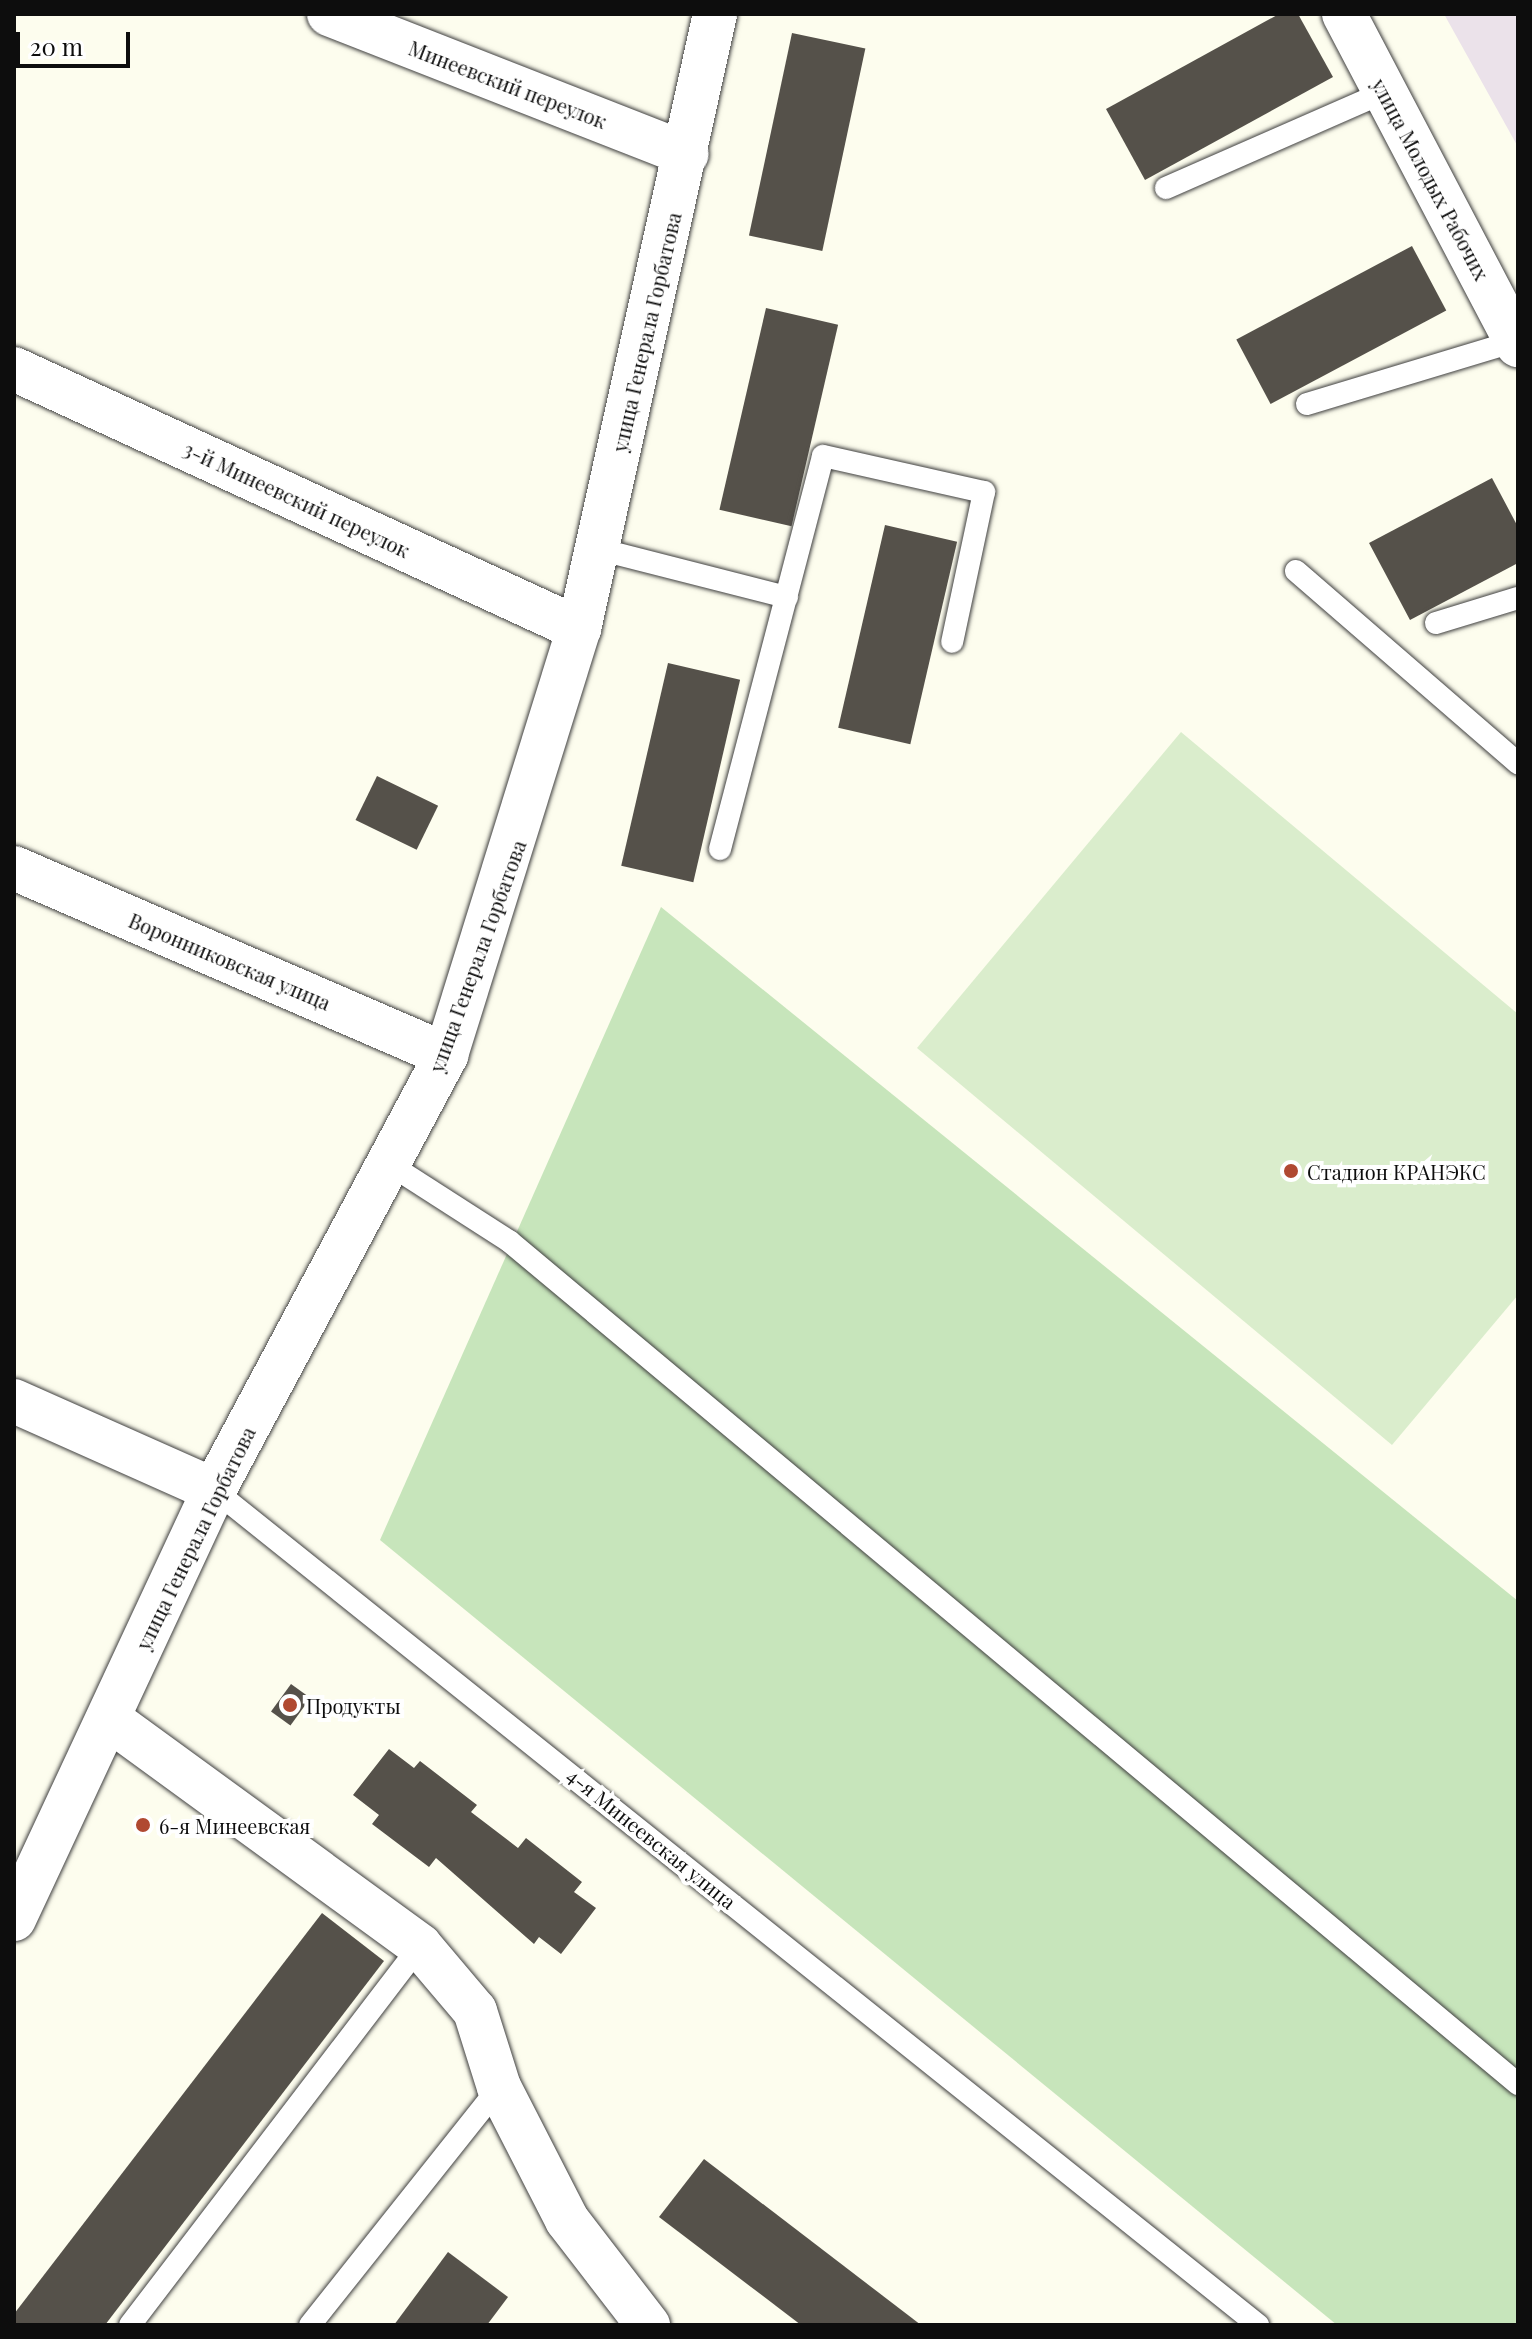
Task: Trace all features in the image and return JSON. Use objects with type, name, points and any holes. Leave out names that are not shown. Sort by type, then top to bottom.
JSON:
[{"type":"street","name":"Минеевский переулок","points":[[329,14],[687,154]]},
{"type":"street","name":"улица Генерала Горбатова","points":[[16,1911],[109,1719],[214,1490],[446,1055],[524,825],[579,629],[687,154],[715,14]]},
{"type":"street","name":"улица Молодых Рабочих","points":[[1344,14],[1517,343]]},
{"type":"street","name":"3-й Минеевский переулок","points":[[14,369],[579,629]]},
{"type":"street","name":"Воронниковская улица","points":[[14,868],[446,1055]]},
{"type":"street","name":"4-я Минеевская улица","points":[[14,1401],[214,1490]]},
{"type":"street","points":[[109,1719],[420,1946],[475,2011],[499,2087],[567,2220],[639,2322]]},
{"type":"lane","points":[[1166,188],[1385,92]]},
{"type":"lane","points":[[1307,404],[1517,343]]},
{"type":"lane","points":[[720,849],[823,456],[984,492],[952,642]]},
{"type":"lane","points":[[598,549],[787,597]]},
{"type":"lane","points":[[1296,571],[1518,763]]},
{"type":"lane","points":[[1436,623],[1518,598]]},
{"type":"lane","points":[[389,1164],[509,1241],[1518,2084]]},
{"type":"lane","name":"4-я Минеевская улица","points":[[214,1490],[1258,2325]]},
{"type":"lane","points":[[130,2325],[420,1946]]},
{"type":"lane","points":[[310,2325],[499,2087]]},
{"type":"shaded area","points":[[1444,14],[1518,14],[1518,147]]},
{"type":"green space","name":"Стадион КРАНЭКС","points":[[1181,732],[1518,1014],[1518,1295],[1392,1445],[917,1048]]},
{"type":"green space","points":[[661,907],[1518,1601],[1518,2325],[1337,2325],[380,1540]]},
{"type":"building","points":[[1279,14],[1298,14],[1333,77],[1145,180],[1106,109]]},
{"type":"building","points":[[792,33],[865,49],[822,251],[749,235]]},
{"type":"building","points":[[1412,246],[1446,310],[1271,404],[1236,339]]},
{"type":"building","points":[[766,308],[838,325],[792,526],[719,510]]},
{"type":"building","points":[[1492,478],[1518,527],[1518,563],[1410,620],[1369,543]]},
{"type":"building","points":[[885,525],[957,542],[910,744],[838,728]]},
{"type":"building","points":[[668,663],[740,680],[693,882],[621,866]]},
{"type":"building","points":[[377,776],[438,806],[417,850],[356,820]]},
{"type":"building","name":"Продукты","points":[[291,1684],[310,1698],[290,1726],[271,1712]]},
{"type":"building","points":[[389,1749],[414,1768],[420,1761],[477,1805],[471,1812],[518,1848],[526,1838],[582,1882],[574,1892],[596,1908],[561,1954],[539,1937],[534,1944],[436,1858],[429,1867],[372,1824],[379,1815],[353,1795]]},
{"type":"building","points":[[322,1913],[384,1961],[105,2325],[14,2325],[14,2314]]},
{"type":"building","points":[[704,2159],[921,2325],[801,2325],[659,2217]]},
{"type":"building","points":[[448,2252],[508,2297],[487,2325],[394,2325]]},
{"type":"place","name":"Стадион КРАНЭКС","points":[[1291,1171]]},
{"type":"place","name":"Продукты","points":[[290,1705]]},
{"type":"place","name":"6-я Минеевская","points":[[143,1825]]}]
